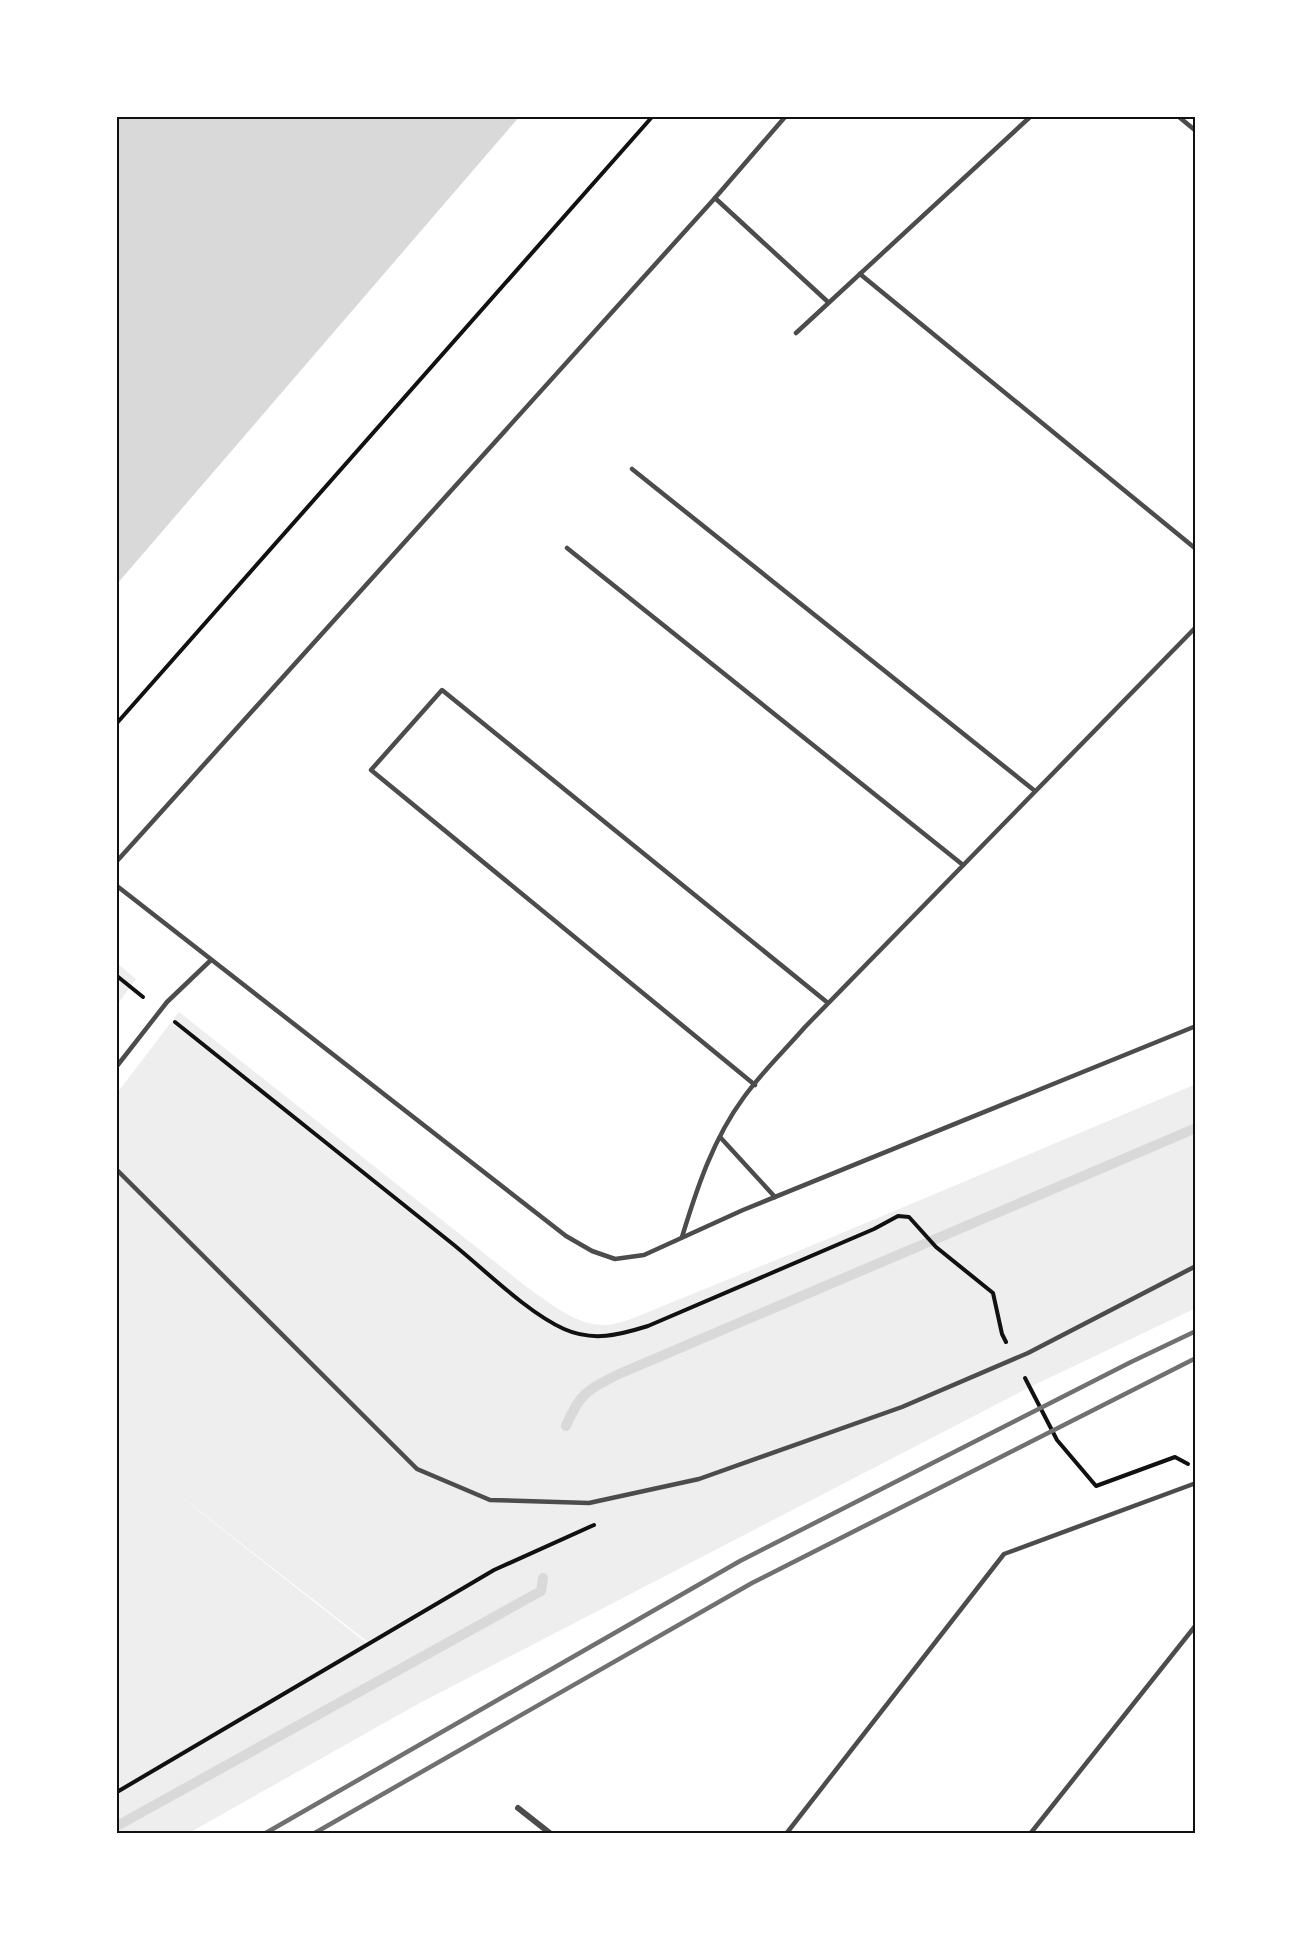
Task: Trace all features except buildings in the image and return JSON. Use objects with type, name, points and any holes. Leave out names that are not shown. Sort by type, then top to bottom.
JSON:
[{"type":"street","points":[[518,1808],[551,1834]]},
{"type":"lane","points":[[117,861],[715,198],[785,117]]},
{"type":"lane","points":[[796,333],[1030,117]]},
{"type":"lane","points":[[1179,117],[1196,131]]},
{"type":"lane","points":[[715,198],[828,303]]},
{"type":"lane","points":[[860,274],[1196,549]]},
{"type":"lane","points":[[632,469],[1035,791]]},
{"type":"lane","points":[[567,548],[963,865]]},
{"type":"lane","points":[[682,1237],[700,1181],[720,1137],[744,1097],[828,1003],[1196,627]]},
{"type":"lane","points":[[755,1084],[371,770],[442,690],[828,1003]]},
{"type":"lane","points":[[117,886],[566,1236],[583,1246],[615,1259],[644,1255],[775,1197],[1196,1026]]},
{"type":"lane","points":[[117,1066],[166,1002],[212,960]]},
{"type":"lane","points":[[720,1137],[775,1197]]},
{"type":"lane","points":[[117,1170],[417,1469],[490,1500],[589,1503],[699,1479],[902,1407],[1028,1353],[1196,1266]]},
{"type":"lane","points":[[786,1834],[1004,1554],[1196,1483]]},
{"type":"lane","points":[[1030,1834],[1196,1625]]},
{"type":"path","points":[[117,723],[652,117]]},
{"type":"path","points":[[993,1293],[1002,1334],[1008,1345]]},
{"type":"path","points":[[1024,1377],[1057,1440],[1096,1486],[1175,1457],[1196,1469]]},
{"type":"path","points":[[117,1792],[494,1570],[602,1522]]},
{"type":"shaded area","points":[[117,117],[519,117],[117,584]]},
{"type":"shaded area","points":[[117,963],[136,979],[117,1005]]},
{"type":"shaded area","points":[[179,1012],[528,1288],[576,1318],[597,1325],[608,1325],[631,1319],[830,1238],[1196,1084],[1196,1308],[1030,1387],[418,1704],[187,1834],[117,1834],[117,1093]],"holes":[[[144,1468],[369,1643],[368,1644]]]},
{"type":"waterway","points":[[566,1426],[580,1399],[599,1384],[619,1374],[1196,1128]]},
{"type":"waterway","points":[[117,1826],[541,1591],[543,1578]]},
{"type":"railway","points":[[264,1834],[740,1561],[1196,1331]]},
{"type":"railway","points":[[313,1834],[752,1583],[1196,1358]]}]
